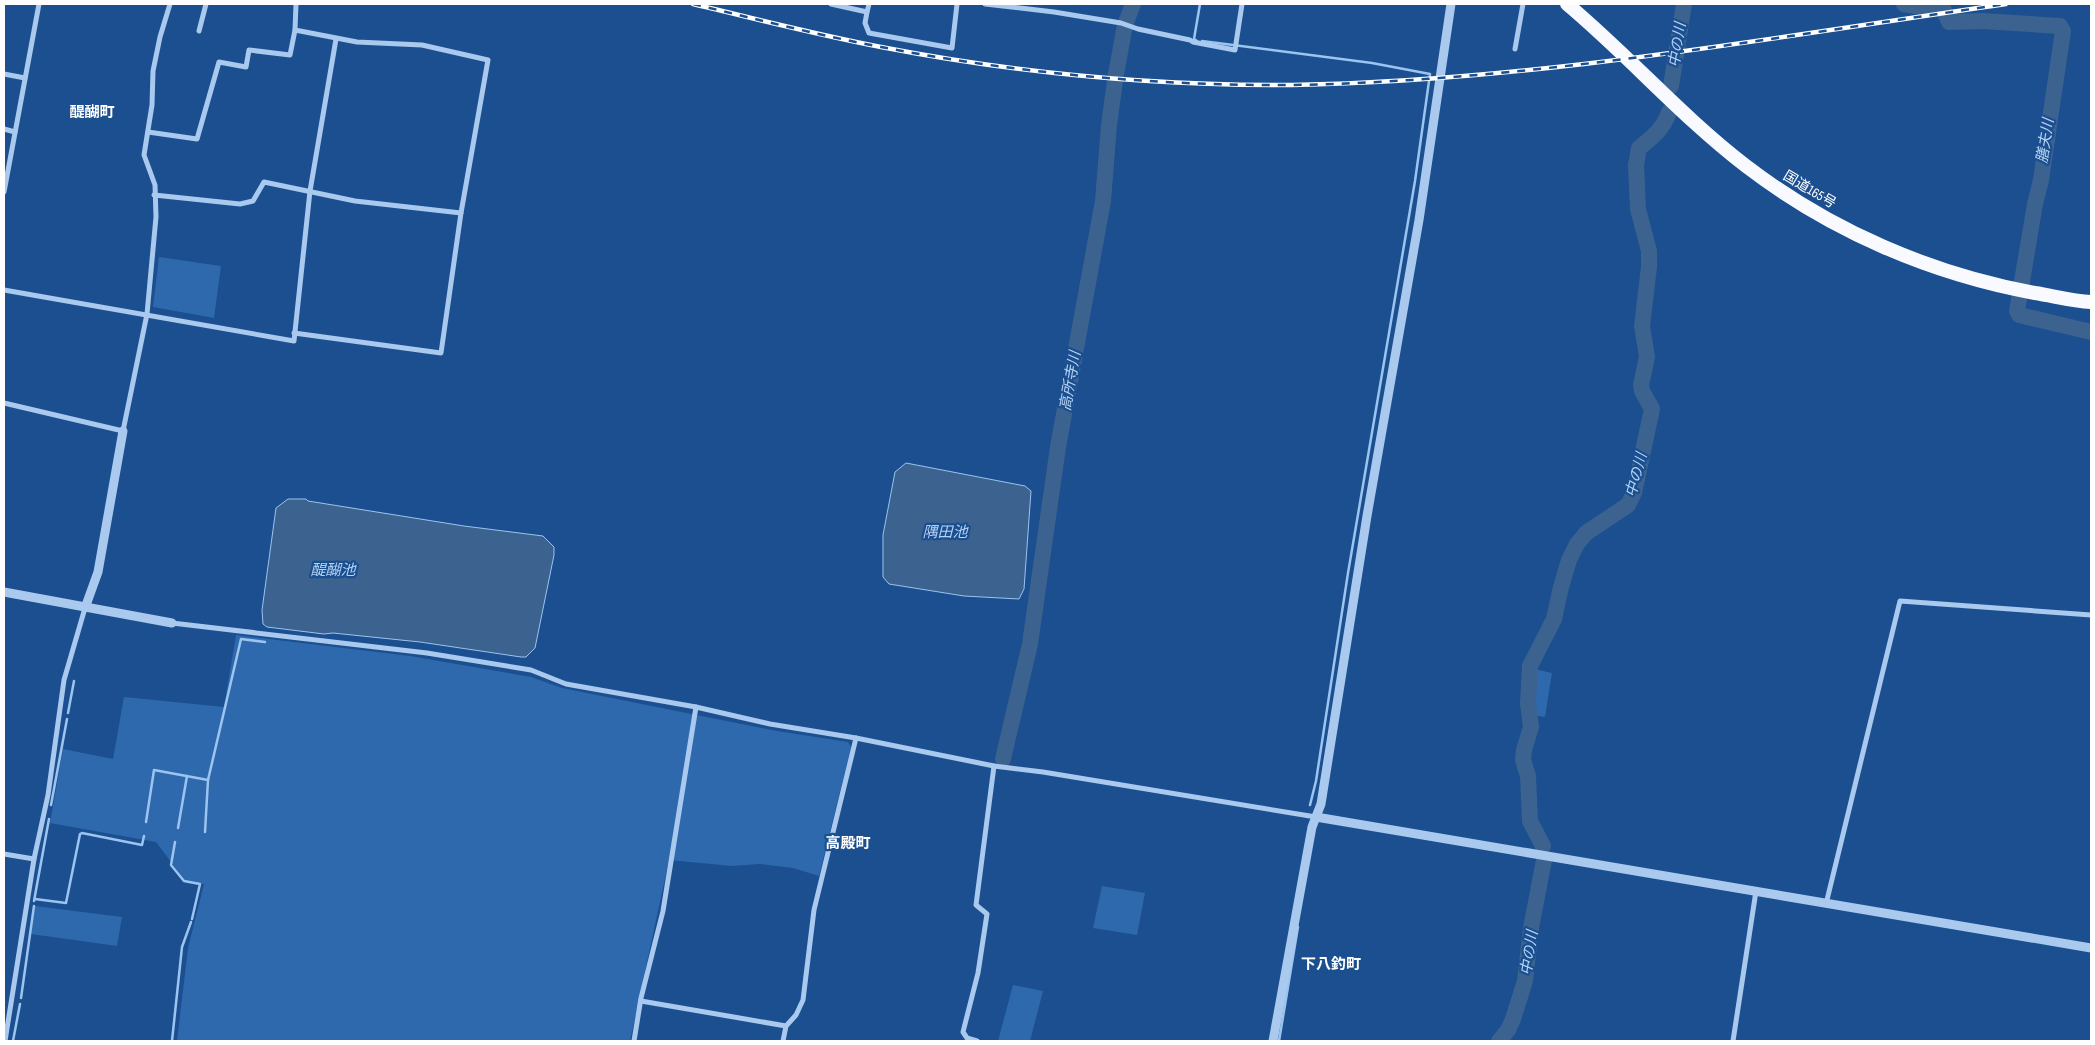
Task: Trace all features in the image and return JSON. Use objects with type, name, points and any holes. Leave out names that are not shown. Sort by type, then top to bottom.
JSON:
[{"type":"highway","name":"国道165号","points":[[1567,4],[1682,112],[1746,166],[1797,203],[1868,241],[1926,265],[1997,286],[2091,302]]},
{"type":"street","points":[[4,192],[39,4]]},
{"type":"street","points":[[5,1041],[34,859],[48,795],[64,680],[85,608],[98,572],[123,431],[147,314],[156,217],[155,186],[144,155],[154,71],[160,37],[169,4]]},
{"type":"street","points":[[199,31],[206,4]]},
{"type":"street","points":[[148,132],[197,139],[219,62],[246,67],[249,50],[290,55],[296,30],[296,4]]},
{"type":"street","points":[[831,4],[867,12]]},
{"type":"street","points":[[869,4],[865,22],[869,33],[952,48],[957,4]]},
{"type":"street","points":[[985,4],[1054,12],[1122,24],[1193,42],[1235,50],[1242,4]]},
{"type":"street","points":[[1273,1041],[1312,827],[1321,804],[1366,516],[1419,220],[1451,4]]},
{"type":"street","points":[[1515,49],[1522,4]]},
{"type":"street","points":[[294,333],[441,353],[461,213],[488,60],[422,45],[381,44],[336,39],[296,30]]},
{"type":"street","points":[[4,290],[294,341],[310,192],[336,39]]},
{"type":"street","points":[[4,74],[25,78]]},
{"type":"street","points":[[4,129],[15,132]]},
{"type":"street","points":[[154,195],[240,204],[253,201],[264,182],[355,201],[461,213]]},
{"type":"street","points":[[4,403],[123,431]]},
{"type":"street","points":[[4,592],[172,623],[427,654],[532,670],[566,684],[696,707],[770,724],[856,738],[994,766],[1043,772],[1316,817],[2091,948]]},
{"type":"street","points":[[1826,904],[1900,601],[2091,614]]},
{"type":"street","points":[[634,1041],[641,1001],[663,911],[696,707]]},
{"type":"street","points":[[783,1041],[786,1026],[796,1015],[804,1000],[814,910],[856,738]]},
{"type":"street","points":[[977,1041],[967,1038],[963,1032],[978,973],[987,914],[976,905],[994,766]]},
{"type":"street","points":[[4,854],[34,859]]},
{"type":"street","points":[[1733,1041],[1756,891]]},
{"type":"street","points":[[641,1001],[786,1026]]},
{"type":"shaded area","points":[[159,257],[221,266],[214,318],[153,307]]},
{"type":"shaded area","points":[[236,635],[410,656],[531,677],[562,688],[777,731],[848,742],[851,747],[819,876],[793,868],[760,864],[732,866],[669,860],[630,1041],[177,1041],[188,948],[204,884],[186,882],[156,842],[50,823],[63,749],[113,759],[124,697],[224,707]]},
{"type":"shaded area","points":[[1534,669],[1552,673],[1545,717],[1533,715],[1531,704]]},
{"type":"shaded area","points":[[1102,886],[1145,893],[1137,935],[1093,928]]},
{"type":"shaded area","points":[[35,906],[122,917],[117,946],[31,934]]},
{"type":"shaded area","points":[[1013,985],[1043,991],[1030,1041],[998,1041]]},
{"type":"water","name":"隅田池","points":[[906,463],[1025,486],[1031,491],[1024,589],[1019,599],[964,596],[889,584],[883,577],[883,535],[895,472]]},
{"type":"water","name":"醍醐池","points":[[288,499],[306,499],[308,501],[464,526],[543,536],[554,547],[554,555],[535,648],[526,657],[521,657],[420,642],[267,627],[263,624],[262,610],[276,508]]},
{"type":"waterway","name":"高所寺川","points":[[1003,759],[1030,644],[1058,447],[1103,201],[1109,125],[1116,74],[1125,25],[1133,4]]},
{"type":"waterway","points":[[1197,41],[1194,39],[1200,4]]},
{"type":"waterway","name":"中の川","points":[[1671,86],[1684,4]]},
{"type":"waterway","name":"膳夫川","points":[[1904,4],[1921,7],[1936,4]]},
{"type":"waterway","name":"膳夫川","points":[[1938,4],[1942,6],[1949,22],[1982,21],[2060,26],[2063,31],[2041,180],[2035,204],[2017,311],[2019,315],[2091,332]]},
{"type":"waterway","points":[[1202,41],[1372,63],[1430,74],[1415,181],[1348,573],[1316,781],[1310,805]]},
{"type":"waterway","name":"中の川","points":[[1543,846],[1530,821],[1528,776],[1523,760],[1531,727],[1528,704],[1530,666],[1554,619],[1569,560],[1577,544],[1586,533],[1628,505],[1634,493],[1652,409],[1642,391],[1641,385],[1647,357],[1642,326],[1649,251],[1638,209],[1636,165],[1639,148],[1661,128],[1669,112]]},
{"type":"waterway","points":[[146,822],[154,770],[208,780],[241,639],[265,642]]},
{"type":"waterway","points":[[68,713],[74,681]]},
{"type":"waterway","points":[[51,805],[67,719]]},
{"type":"waterway","points":[[178,828],[187,776]]},
{"type":"waterway","points":[[205,832],[208,780]]},
{"type":"waterway","points":[[34,901],[49,819]]},
{"type":"waterway","points":[[35,899],[66,903],[80,834],[142,845],[144,836]]},
{"type":"waterway","points":[[175,842],[171,865],[184,881],[200,884],[192,919]]},
{"type":"waterway","name":"中の川","points":[[1499,1041],[1508,1030],[1513,1019],[1525,981],[1531,928],[1544,860]]},
{"type":"waterway","points":[[21,998],[34,906]]},
{"type":"waterway","points":[[172,1041],[182,947],[191,922]]},
{"type":"waterway","points":[[1279,1041],[1298,927]]},
{"type":"waterway","points":[[13,1041],[20,1004]]},
{"type":"railway","points":[[693,4],[857,42],[983,64],[1086,76],[1241,85],[1382,82],[1561,67],[1739,44],[2006,4]]},
{"type":"district","name":"醍醐町","points":[[92,112]]},
{"type":"district","name":"高殿町","points":[[848,843]]},
{"type":"district","name":"下八釣町","points":[[1331,964]]}]
